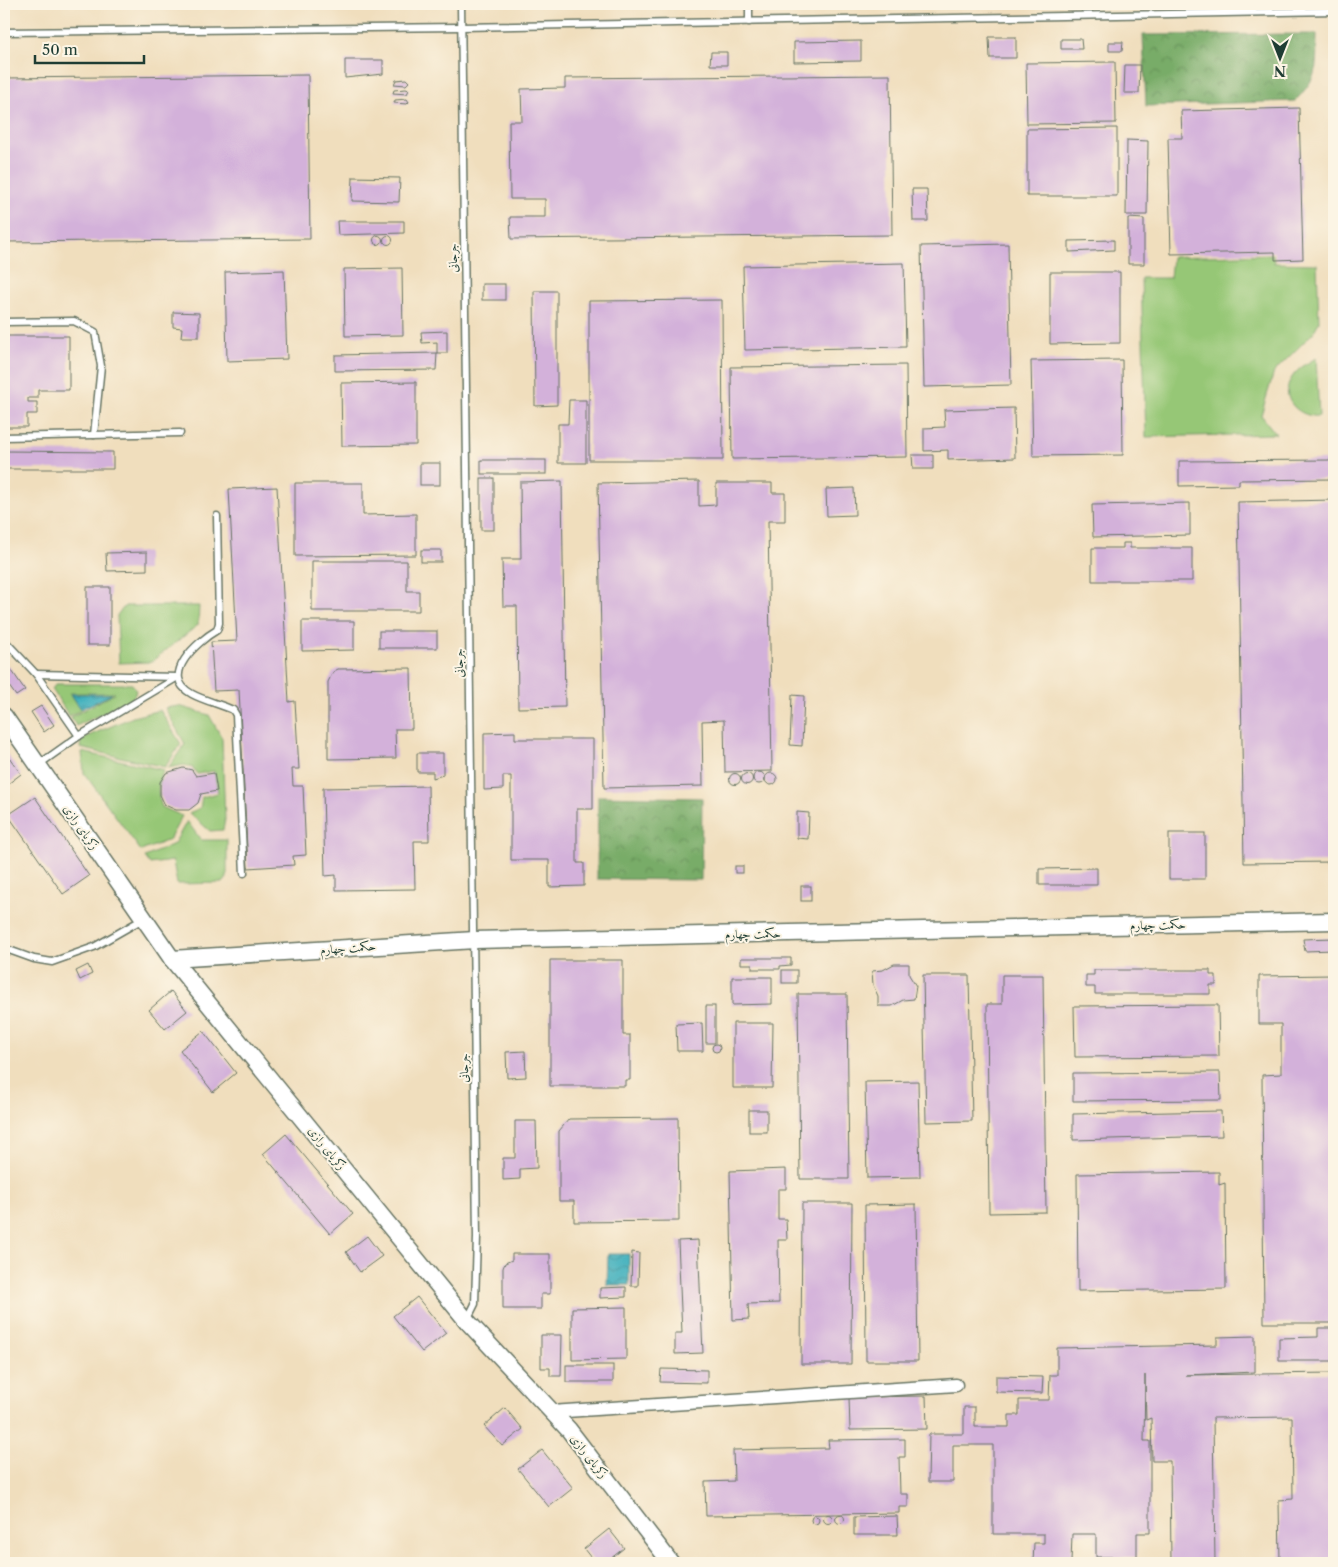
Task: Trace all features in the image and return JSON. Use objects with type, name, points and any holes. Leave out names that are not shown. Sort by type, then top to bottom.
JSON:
[{"type":"street","name":"زکریای رازی","points":[[4,716],[172,959],[467,1321],[569,1430],[671,1563]]},
{"type":"street","name":"حکمت چهارم","points":[[172,959],[475,940],[1334,921]]},
{"type":"street","points":[[551,1412],[956,1385]]},
{"type":"lane","name":"جرجانی","points":[[461,4],[475,940],[477,1236],[475,1304],[467,1321]]},
{"type":"lane","points":[[749,4],[749,22]]},
{"type":"lane","points":[[4,32],[461,27],[1334,11]]},
{"type":"lane","points":[[4,322],[74,321],[95,332],[102,366],[94,436]]},
{"type":"lane","points":[[4,437],[180,433]]},
{"type":"lane","points":[[218,516],[218,630],[185,658],[179,668],[178,677],[184,687],[192,694],[233,710],[236,716],[244,874]]},
{"type":"lane","points":[[6,642],[36,674],[79,736]]},
{"type":"lane","points":[[36,674],[178,677]]},
{"type":"lane","points":[[38,765],[79,736],[178,677]]},
{"type":"lane","points":[[4,951],[9,950],[34,960],[52,962],[94,947],[144,919]]},
{"type":"green space","points":[[1317,34],[1317,55],[1313,77],[1295,101],[1146,106],[1143,35]]},
{"type":"green space","points":[[1273,254],[1274,263],[1317,264],[1319,322],[1313,333],[1274,372],[1261,415],[1276,434],[1146,437],[1141,278],[1170,278],[1172,257]]},
{"type":"green space","points":[[1316,358],[1319,416],[1312,416],[1294,407],[1288,395],[1288,388],[1295,374]]},
{"type":"green space","points":[[125,606],[199,606],[198,625],[151,662],[119,663],[117,615]]},
{"type":"green space","points":[[56,684],[132,684],[136,692],[131,700],[76,726],[71,717],[115,693],[70,693],[81,710],[69,716],[52,689]]},
{"type":"green space","points":[[179,706],[209,715],[222,738],[225,820],[223,830],[210,831],[189,813],[200,808],[202,797],[218,793],[214,771],[197,774],[193,768],[184,765],[168,768],[185,744],[165,708]]},
{"type":"green space","points":[[160,710],[181,744],[165,767],[80,748],[81,739],[133,717]]},
{"type":"green space","points":[[82,752],[164,770],[158,789],[162,807],[182,816],[169,840],[141,851],[84,773]]},
{"type":"green space","points":[[598,796],[702,798],[701,880],[597,879]]},
{"type":"green space","points":[[187,821],[201,840],[227,840],[227,878],[223,883],[177,884],[173,861],[150,864],[145,857],[174,844]]},
{"type":"water","points":[[71,694],[112,694],[81,709]]},
{"type":"water","points":[[608,1254],[629,1254],[629,1285],[607,1285]]},
{"type":"building","points":[[989,37],[1016,37],[1016,58],[990,58]]},
{"type":"building","points":[[1061,39],[1081,39],[1082,49],[1061,49]]},
{"type":"building","points":[[861,41],[861,61],[794,62],[794,42]]},
{"type":"building","points":[[1109,42],[1123,42],[1122,51],[1109,51]]},
{"type":"building","points":[[711,52],[727,52],[727,65],[710,65]]},
{"type":"building","points":[[345,60],[383,60],[383,74],[345,78]]},
{"type":"building","points":[[1115,62],[1116,123],[1027,124],[1026,63]]},
{"type":"building","points":[[1125,65],[1140,65],[1139,93],[1124,93]]},
{"type":"building","points":[[308,75],[310,239],[4,242],[4,78]]},
{"type":"building","points":[[890,75],[892,235],[511,239],[510,217],[545,217],[545,199],[510,199],[509,121],[522,121],[521,89],[565,88],[565,78]]},
{"type":"building","points":[[406,79],[409,82],[406,85],[394,84],[396,80]]},
{"type":"building","points":[[394,90],[409,90],[407,94],[393,93]]},
{"type":"building","points":[[407,99],[409,102],[407,104],[394,103],[395,100]]},
{"type":"building","points":[[1299,108],[1303,259],[1275,260],[1275,252],[1171,254],[1168,138],[1182,138],[1181,111]]},
{"type":"building","points":[[1117,128],[1117,196],[1027,196],[1027,129]]},
{"type":"building","points":[[1127,140],[1148,141],[1147,215],[1126,215]]},
{"type":"building","points":[[353,177],[400,178],[399,202],[352,201]]},
{"type":"building","points":[[912,189],[927,189],[928,221],[913,221]]},
{"type":"building","points":[[1128,218],[1144,219],[1144,264],[1128,264]]},
{"type":"building","points":[[337,221],[404,221],[404,233],[338,235]]},
{"type":"building","points":[[378,235],[383,240],[378,245],[373,240]]},
{"type":"building","points":[[388,235],[393,240],[388,245],[383,240]]},
{"type":"building","points":[[1114,240],[1114,250],[1069,252],[1069,241]]},
{"type":"building","points":[[1008,244],[1011,385],[924,387],[921,246]]},
{"type":"building","points":[[904,263],[906,347],[745,350],[743,266]]},
{"type":"building","points":[[402,268],[403,335],[345,336],[344,269]]},
{"type":"building","points":[[284,270],[287,359],[227,361],[225,272]]},
{"type":"building","points":[[1050,272],[1120,272],[1120,343],[1050,344]]},
{"type":"building","points":[[482,284],[505,284],[505,300],[482,300]]},
{"type":"building","points":[[534,291],[557,291],[557,405],[535,406]]},
{"type":"building","points":[[722,300],[723,460],[589,460],[589,301]]},
{"type":"building","points":[[173,312],[199,313],[199,337],[181,337],[182,328],[173,327]]},
{"type":"building","points":[[447,331],[447,353],[437,353],[437,342],[422,343],[421,332]]},
{"type":"building","points":[[4,336],[69,336],[69,390],[38,390],[38,398],[28,398],[28,402],[37,402],[37,414],[27,414],[27,427],[4,427]]},
{"type":"building","points":[[437,353],[436,370],[335,371],[335,355]]},
{"type":"building","points":[[1122,360],[1123,455],[1033,456],[1031,361]]},
{"type":"building","points":[[906,365],[907,457],[732,459],[731,367]]},
{"type":"building","points":[[416,382],[416,445],[342,446],[341,383]]},
{"type":"building","points":[[569,400],[586,400],[586,463],[558,463],[558,424],[568,424]]},
{"type":"building","points":[[1014,408],[1015,458],[948,460],[948,450],[924,451],[924,428],[945,427],[944,410]]},
{"type":"building","points":[[4,451],[113,452],[113,469],[4,469]]},
{"type":"building","points":[[912,455],[933,455],[933,469],[913,469]]},
{"type":"building","points":[[481,460],[546,460],[546,474],[481,474]]},
{"type":"building","points":[[1334,460],[1334,479],[1239,480],[1239,485],[1179,486],[1179,461]]},
{"type":"building","points":[[420,463],[440,463],[440,485],[420,485]]},
{"type":"building","points":[[481,478],[494,478],[494,530],[481,530]]},
{"type":"building","points":[[562,481],[565,707],[518,708],[517,606],[503,606],[502,559],[521,559],[520,482]]},
{"type":"building","points":[[699,481],[699,506],[716,505],[716,483],[772,483],[772,493],[785,493],[785,521],[768,521],[772,771],[725,772],[724,720],[702,721],[703,786],[604,788],[598,483]]},
{"type":"building","points":[[295,483],[363,483],[363,515],[416,514],[416,555],[295,556]]},
{"type":"building","points":[[277,487],[289,702],[295,701],[299,769],[292,769],[293,786],[303,786],[306,855],[293,856],[294,865],[248,868],[239,690],[214,691],[211,642],[237,641],[229,489]]},
{"type":"building","points":[[854,488],[855,515],[827,516],[826,489]]},
{"type":"building","points":[[1334,500],[1334,862],[1244,863],[1238,502]]},
{"type":"building","points":[[1190,503],[1190,535],[1093,537],[1092,505]]},
{"type":"building","points":[[1123,543],[1130,543],[1130,548],[1192,548],[1192,581],[1092,581],[1092,548],[1123,548]]},
{"type":"building","points":[[421,550],[441,550],[441,562],[421,562]]},
{"type":"building","points":[[147,552],[147,570],[107,571],[106,553]]},
{"type":"building","points":[[312,561],[407,561],[407,591],[419,591],[419,611],[312,611]]},
{"type":"building","points":[[87,587],[110,587],[110,645],[87,645]]},
{"type":"building","points":[[302,621],[354,621],[354,650],[302,651]]},
{"type":"building","points":[[379,631],[437,631],[437,648],[379,648]]},
{"type":"building","points":[[8,665],[25,690],[16,696],[4,679],[4,668]]},
{"type":"building","points":[[411,668],[412,729],[395,729],[396,758],[328,759],[328,682],[333,672],[338,669]]},
{"type":"building","points":[[792,695],[804,696],[802,746],[790,745]]},
{"type":"building","points":[[41,706],[54,725],[44,732],[31,712]]},
{"type":"building","points":[[515,732],[515,739],[593,739],[593,809],[577,809],[577,863],[584,863],[584,886],[549,887],[549,860],[511,860],[511,776],[503,776],[503,789],[484,790],[484,733]]},
{"type":"building","points":[[4,750],[21,774],[4,787]]},
{"type":"building","points":[[417,753],[443,753],[443,775],[433,778],[433,772],[417,772]]},
{"type":"building","points":[[183,768],[192,770],[196,776],[214,773],[217,791],[201,794],[198,803],[189,810],[176,810],[165,805],[160,795],[160,782],[166,773]]},
{"type":"building","points":[[759,772],[765,778],[759,784],[753,778]]},
{"type":"building","points":[[735,773],[741,779],[735,785],[729,779]]},
{"type":"building","points":[[747,773],[753,779],[747,785],[741,779]]},
{"type":"building","points":[[769,773],[773,773],[777,779],[773,785],[769,785],[765,781],[765,777]]},
{"type":"building","points":[[428,786],[429,841],[414,841],[415,889],[336,890],[336,875],[325,876],[323,788]]},
{"type":"building","points":[[35,797],[89,876],[63,894],[8,815]]},
{"type":"building","points":[[797,812],[809,813],[808,839],[797,838]]},
{"type":"building","points":[[1169,833],[1205,833],[1205,879],[1169,879]]},
{"type":"building","points":[[735,866],[743,866],[743,873],[735,873]]},
{"type":"building","points":[[1097,868],[1097,885],[1039,885],[1039,869]]},
{"type":"building","points":[[801,886],[811,886],[811,901],[801,901]]},
{"type":"building","points":[[1334,938],[1334,950],[1305,951],[1303,939]]},
{"type":"building","points":[[741,958],[791,958],[791,965],[780,966],[780,969],[752,969],[752,964],[741,964]]},
{"type":"building","points":[[550,960],[623,960],[623,1035],[630,1035],[630,1080],[625,1080],[625,1086],[550,1086]]},
{"type":"building","points":[[894,964],[909,964],[909,975],[916,986],[914,999],[903,1000],[892,1006],[878,1006],[878,996],[873,985],[872,971],[883,970]]},
{"type":"building","points":[[88,965],[92,974],[80,980],[76,971]]},
{"type":"building","points":[[782,970],[797,970],[797,983],[782,983]]},
{"type":"building","points":[[1094,970],[1210,970],[1210,975],[1216,975],[1216,985],[1210,985],[1210,994],[1095,994],[1095,987],[1086,987],[1086,975],[1094,975]]},
{"type":"building","points":[[923,975],[969,975],[972,1121],[926,1122]]},
{"type":"building","points":[[1002,975],[1043,975],[1046,1212],[989,1213],[987,1004],[1002,1004]]},
{"type":"building","points":[[1334,975],[1334,1323],[1264,1323],[1262,1075],[1281,1074],[1281,1024],[1259,1024],[1259,976]]},
{"type":"building","points":[[732,977],[772,977],[772,1004],[732,1005]]},
{"type":"building","points":[[171,991],[187,1011],[165,1029],[149,1010]]},
{"type":"building","points":[[798,994],[847,994],[849,1179],[800,1179]]},
{"type":"building","points":[[1218,1005],[1219,1056],[1075,1057],[1074,1006]]},
{"type":"building","points":[[706,1006],[715,1006],[715,1043],[706,1043]]},
{"type":"building","points":[[702,1023],[703,1051],[677,1051],[676,1024]]},
{"type":"building","points":[[733,1023],[773,1023],[772,1088],[733,1088]]},
{"type":"building","points":[[203,1031],[236,1073],[213,1092],[180,1050]]},
{"type":"building","points":[[716,1044],[720,1048],[716,1052],[712,1048]]},
{"type":"building","points":[[525,1051],[526,1077],[507,1078],[506,1052]]},
{"type":"building","points":[[1220,1072],[1221,1100],[1073,1101],[1073,1073]]},
{"type":"building","points":[[918,1081],[920,1177],[867,1178],[865,1082]]},
{"type":"building","points":[[749,1110],[767,1110],[767,1132],[749,1132]]},
{"type":"building","points":[[1221,1111],[1222,1136],[1073,1140],[1073,1114]]},
{"type":"building","points":[[678,1118],[679,1221],[574,1222],[574,1201],[559,1201],[559,1131],[569,1119]]},
{"type":"building","points":[[515,1121],[536,1121],[537,1168],[520,1169],[520,1179],[503,1180],[503,1158],[515,1158]]},
{"type":"building","points":[[286,1134],[353,1214],[330,1234],[263,1154]]},
{"type":"building","points":[[786,1169],[786,1189],[778,1189],[778,1219],[786,1219],[787,1240],[778,1240],[779,1303],[748,1304],[749,1319],[733,1320],[730,1171]]},
{"type":"building","points":[[1219,1172],[1219,1185],[1225,1183],[1226,1289],[1078,1291],[1077,1174]]},
{"type":"building","points":[[802,1203],[852,1203],[851,1364],[801,1364]]},
{"type":"building","points":[[916,1204],[918,1361],[866,1361],[865,1205]]},
{"type":"building","points":[[367,1236],[382,1256],[360,1272],[346,1252]]},
{"type":"building","points":[[698,1240],[703,1353],[675,1354],[675,1333],[682,1333],[678,1241]]},
{"type":"building","points":[[632,1252],[639,1253],[638,1286],[631,1286]]},
{"type":"building","points":[[512,1254],[550,1254],[550,1294],[541,1294],[541,1309],[503,1309],[503,1268],[505,1263],[512,1260]]},
{"type":"building","points":[[626,1287],[626,1297],[600,1298],[600,1288]]},
{"type":"building","points":[[417,1297],[446,1333],[422,1352],[393,1316]]},
{"type":"building","points":[[626,1307],[626,1359],[572,1360],[572,1308]]},
{"type":"building","points":[[1318,1328],[1334,1328],[1334,1361],[1279,1361],[1279,1338],[1318,1337]]},
{"type":"building","points":[[541,1335],[562,1335],[561,1376],[550,1376],[550,1368],[541,1368]]},
{"type":"building","points":[[1255,1336],[1255,1372],[1186,1375],[1334,1373],[1334,1563],[1280,1563],[1279,1500],[1293,1499],[1292,1417],[1213,1418],[1215,1563],[1171,1563],[1170,1461],[1152,1461],[1151,1418],[1146,1420],[1145,1375],[1144,1441],[1150,1441],[1150,1533],[1137,1533],[1137,1557],[1096,1557],[1096,1534],[1072,1534],[1071,1563],[1033,1563],[1034,1543],[1044,1543],[1044,1534],[993,1534],[993,1445],[953,1445],[953,1482],[928,1482],[929,1434],[964,1434],[964,1407],[975,1407],[975,1427],[1009,1427],[1009,1415],[1019,1415],[1019,1400],[1049,1400],[1050,1375],[1057,1375],[1057,1348],[1217,1345],[1217,1337]]},
{"type":"building","points":[[566,1365],[613,1365],[613,1382],[566,1382]]},
{"type":"building","points":[[661,1369],[707,1370],[707,1383],[660,1382]]},
{"type":"building","points":[[996,1376],[1043,1377],[1042,1393],[996,1392]]},
{"type":"building","points":[[926,1396],[927,1429],[850,1430],[849,1397]]},
{"type":"building","points":[[505,1408],[523,1429],[502,1446],[484,1426]]},
{"type":"building","points":[[905,1439],[905,1457],[899,1457],[900,1494],[908,1494],[908,1507],[899,1507],[899,1513],[706,1516],[705,1482],[734,1481],[733,1450],[829,1448],[828,1440]]},
{"type":"building","points":[[542,1450],[573,1488],[549,1507],[518,1469]]},
{"type":"building","points":[[828,1515],[832,1519],[828,1523],[824,1519]]},
{"type":"building","points":[[840,1515],[844,1519],[840,1523],[836,1519]]},
{"type":"building","points":[[815,1516],[819,1520],[815,1524],[811,1520]]},
{"type":"building","points":[[897,1516],[898,1535],[854,1535],[854,1517]]},
{"type":"building","points":[[609,1529],[624,1548],[605,1563],[595,1563],[584,1549]]}]
